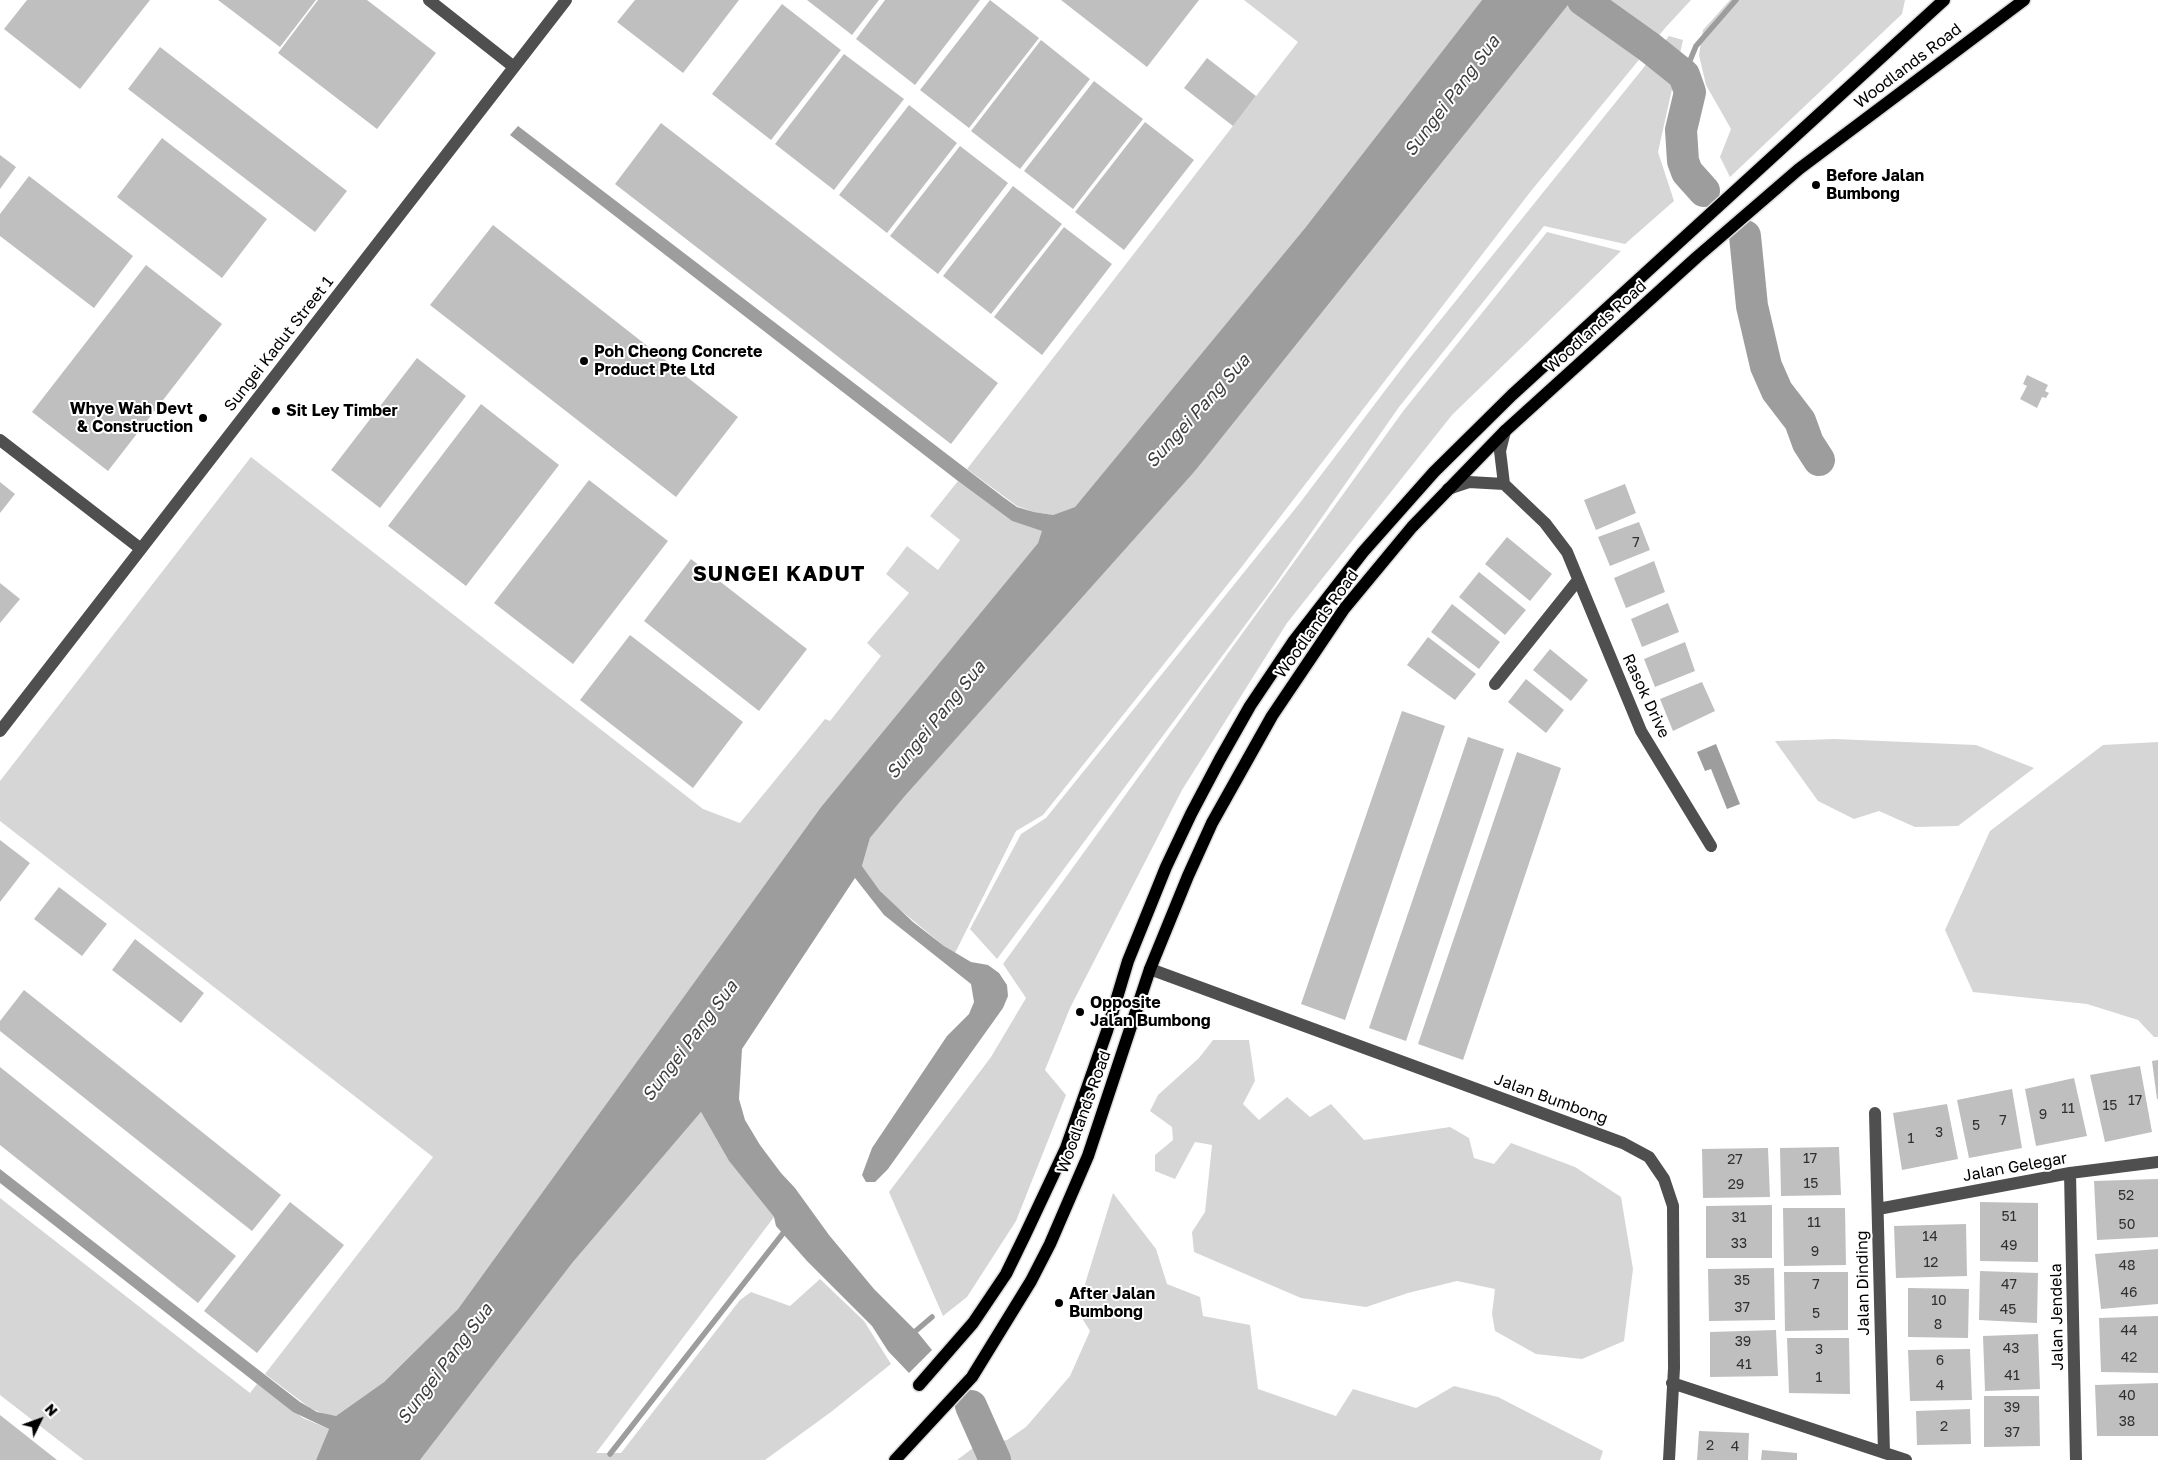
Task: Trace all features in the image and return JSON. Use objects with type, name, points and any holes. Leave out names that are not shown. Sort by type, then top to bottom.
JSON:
[{"type":"main road","name":"Woodlands Road","points":[[919,1385],[973,1323],[1006,1274],[1066,1148],[1128,961],[1166,868],[1191,814],[1220,759],[1250,706],[1293,642],[1363,552],[1434,472],[1512,395],[1944,0]]},
{"type":"main road","name":"Woodlands Road","points":[[895,1460],[972,1377],[1031,1281],[1069,1201],[1102,1118],[1150,969],[1212,823],[1272,716],[1344,609],[1412,527],[1504,431],[1697,257],[1799,169],[2024,0]]},
{"type":"street","points":[[429,0],[514,67]]},
{"type":"street","name":"Sungei Kadut Street 1","points":[[0,731],[566,0]]},
{"type":"street","points":[[1448,489],[1469,482],[1504,484],[1500,451],[1504,431]]},
{"type":"street","points":[[0,440],[141,549]]},
{"type":"street","name":"Rasok Drive","points":[[1504,484],[1561,541],[1641,731],[1711,846]]},
{"type":"street","points":[[1495,684],[1578,580]]},
{"type":"street","name":"Jalan Bumbong","points":[[1150,969],[1623,1143],[1650,1157],[1664,1179],[1673,1206],[1674,1368],[1669,1460]]},
{"type":"street","name":"Jalan Dinding","points":[[1875,1113],[1884,1452]]},
{"type":"street","name":"Jalan Gelegar","points":[[1878,1209],[2070,1173],[2158,1162]]},
{"type":"street","name":"Jalan Jendela","points":[[2070,1173],[2076,1460]]},
{"type":"street","points":[[1672,1383],[1906,1460]]},
{"type":"shaded area","points":[[1244,0],[1482,0],[1305,228],[1075,507],[1053,515],[1034,512],[1017,506],[967,469],[1298,42]]},
{"type":"shaded area","points":[[1572,0],[1691,0],[1666,27],[1531,191],[1240,569],[1043,815],[1016,831],[955,953],[944,946],[893,904],[880,891],[862,866],[870,838],[904,797],[1195,471]]},
{"type":"shaded area","points":[[1730,0],[1905,0],[1902,14],[1730,177],[1720,157],[1731,129],[1706,85],[1699,55],[1703,30]]},
{"type":"shaded area","points":[[1669,36],[1683,40],[1658,152],[1674,201],[1625,244],[1544,226],[1399,407],[1272,589],[997,959],[970,929],[1021,834],[1046,818],[1299,504],[1409,359]]},
{"type":"shaded area","points":[[1547,232],[1621,251],[1452,415],[1287,623],[1182,790],[1070,1008],[1045,1070],[1066,1095],[1016,1221],[967,1297],[943,1316],[889,1192],[991,1057],[1026,998],[1003,964],[1404,410]]},
{"type":"shaded area","points":[[251,457],[703,809],[740,823],[825,719],[830,721],[881,656],[867,643],[909,593],[886,574],[907,546],[938,570],[960,540],[930,516],[958,481],[1012,521],[1043,531],[1038,543],[821,807],[458,1309],[384,1382],[336,1416],[326,1415],[310,1408],[265,1374],[433,1157],[0,821],[0,781]]},
{"type":"shaded area","points":[[1835,739],[1976,745],[2034,768],[1958,826],[1915,827],[1879,811],[1854,819],[1818,801],[1775,741]]},
{"type":"shaded area","points":[[2158,742],[2158,1037],[2154,1037],[2138,1020],[2087,1004],[1973,992],[1945,930],[1990,831],[2103,745]]},
{"type":"shaded area","points":[[1213,1040],[1249,1040],[1255,1081],[1243,1104],[1259,1120],[1287,1097],[1310,1117],[1331,1104],[1364,1140],[1450,1127],[1469,1138],[1474,1158],[1494,1164],[1511,1143],[1575,1167],[1621,1197],[1633,1269],[1624,1341],[1582,1359],[1536,1354],[1495,1331],[1492,1314],[1495,1289],[1457,1281],[1408,1293],[1366,1307],[1301,1298],[1194,1252],[1192,1232],[1205,1212],[1212,1145],[1195,1142],[1175,1179],[1155,1171],[1155,1155],[1173,1140],[1172,1127],[1150,1111],[1158,1095],[1199,1058]]},
{"type":"shaded area","points":[[701,1112],[729,1161],[774,1217],[596,1453],[621,1453],[740,1300],[751,1292],[790,1306],[820,1279],[864,1321],[891,1364],[831,1412],[765,1460],[420,1460],[573,1262]]},
{"type":"shaded area","points":[[1113,1193],[1156,1249],[1167,1284],[1200,1297],[1203,1316],[1250,1325],[1258,1389],[1336,1416],[1353,1389],[1416,1408],[1454,1386],[1498,1397],[1603,1451],[1600,1460],[957,1460],[977,1445],[1007,1440],[1026,1427],[1070,1376],[1090,1331],[1077,1310]]},
{"type":"shaded area","points":[[0,1198],[250,1393],[257,1384],[303,1418],[329,1429],[316,1460],[84,1460],[0,1395]]},
{"type":"water","name":"Sungei Pang Sua","points":[[1482,0],[1572,0],[1195,471],[904,797],[870,838],[862,866],[880,891],[913,922],[944,946],[971,962],[988,965],[999,973],[1007,985],[1008,996],[1003,1008],[888,1169],[875,1182],[866,1182],[862,1175],[872,1148],[947,1036],[969,1014],[974,1002],[971,984],[884,915],[855,878],[742,1049],[739,1099],[745,1120],[760,1145],[795,1188],[829,1235],[874,1289],[919,1334],[932,1350],[909,1373],[888,1351],[872,1326],[807,1261],[776,1226],[774,1217],[729,1161],[701,1112],[573,1262],[420,1460],[316,1460],[329,1429],[293,1412],[0,1183],[0,1169],[300,1402],[317,1412],[336,1416],[384,1382],[458,1309],[821,807],[1038,543],[1042,531],[1012,521],[958,481],[510,135],[518,126],[1003,497],[1017,507],[1053,515],[1075,507],[1305,228]]},
{"type":"water","points":[[1716,744],[1740,804],[1727,809],[1711,769],[1705,771],[1697,752]]},
{"type":"building","points":[[27,0],[150,0],[80,89],[4,29]]},
{"type":"building","points":[[218,0],[316,0],[280,47]]},
{"type":"building","points":[[318,0],[367,0],[436,53],[377,129],[278,53]]},
{"type":"building","points":[[635,0],[739,0],[683,73],[617,22]]},
{"type":"building","points":[[807,0],[879,0],[852,35]]},
{"type":"building","points":[[885,0],[980,0],[915,85],[856,39]]},
{"type":"building","points":[[990,0],[1039,38],[969,128],[920,90]]},
{"type":"building","points":[[1061,0],[1199,0],[1147,67]]},
{"type":"building","points":[[782,4],[841,50],[771,140],[712,94]]},
{"type":"building","points":[[1041,40],[1090,79],[1020,169],[971,131]]},
{"type":"building","points":[[160,47],[347,191],[315,232],[128,89]]},
{"type":"building","points":[[844,54],[904,99],[834,190],[775,144]]},
{"type":"building","points":[[1207,58],[1256,96],[1233,126],[1184,88]]},
{"type":"building","points":[[1094,81],[1143,119],[1073,209],[1024,171]]},
{"type":"building","points":[[909,105],[957,143],[887,233],[839,195]]},
{"type":"building","points":[[1145,122],[1194,160],[1124,250],[1075,212]]},
{"type":"building","points":[[661,123],[998,383],[951,444],[615,184]]},
{"type":"building","points":[[162,138],[267,219],[222,278],[117,197]]},
{"type":"building","points":[[960,146],[1008,183],[938,274],[890,236]]},
{"type":"building","points":[[0,155],[16,167],[0,189]]},
{"type":"building","points":[[29,176],[133,256],[94,308],[0,236],[0,214]]},
{"type":"building","points":[[1013,186],[1062,224],[991,314],[943,276]]},
{"type":"building","name":"Poh Cheong Concrete Product Pte Ltd","points":[[493,225],[738,417],[676,497],[430,305]]},
{"type":"building","points":[[1064,227],[1112,264],[1042,355],[994,317]]},
{"type":"building","points":[[146,265],[222,324],[108,471],[32,412]]},
{"type":"building","points":[[417,358],[466,396],[380,508],[331,470]]},
{"type":"building","points":[[2027,375],[2048,385],[2045,391],[2049,393],[2046,398],[2042,397],[2037,408],[2020,399],[2027,386],[2023,384]]},
{"type":"building","points":[[481,404],[559,465],[466,586],[388,526]]},
{"type":"building","points":[[589,480],[668,541],[573,664],[494,603]]},
{"type":"building","points":[[0,482],[15,494],[0,513]]},
{"type":"building","points":[[1625,484],[1636,513],[1596,530],[1584,500]]},
{"type":"building","points":[[1639,522],[1650,550],[1610,566],[1598,537]]},
{"type":"building","points":[[1507,537],[1552,574],[1530,601],[1485,564]]},
{"type":"building","points":[[691,559],[807,649],[759,711],[644,621]]},
{"type":"building","points":[[1654,561],[1665,592],[1626,608],[1614,578]]},
{"type":"building","points":[[1479,572],[1526,610],[1505,635],[1459,597]]},
{"type":"building","points":[[0,583],[20,599],[0,623]]},
{"type":"building","points":[[1668,603],[1679,632],[1642,647],[1631,619]]},
{"type":"building","points":[[1452,604],[1500,642],[1479,669],[1431,632]]},
{"type":"building","points":[[630,635],[743,722],[693,788],[580,700]]},
{"type":"building","points":[[1428,637],[1476,674],[1455,700],[1407,665]]},
{"type":"building","points":[[1685,642],[1695,671],[1655,687],[1644,659]]},
{"type":"building","points":[[1550,649],[1588,680],[1571,701],[1533,670]]},
{"type":"building","points":[[1526,679],[1564,710],[1546,733],[1508,702]]},
{"type":"building","points":[[1702,682],[1715,711],[1673,731],[1660,699]]},
{"type":"building","points":[[1402,711],[1445,726],[1345,1020],[1301,1004]]},
{"type":"building","points":[[1468,737],[1504,749],[1406,1041],[1369,1028]]},
{"type":"building","points":[[1517,752],[1561,768],[1463,1060],[1418,1044]]},
{"type":"building","points":[[0,840],[30,863],[0,902]]},
{"type":"building","points":[[59,887],[107,924],[82,956],[34,919]]},
{"type":"building","points":[[135,939],[204,993],[181,1023],[112,970]]},
{"type":"building","points":[[24,990],[281,1195],[252,1231],[0,1031],[0,1021]]},
{"type":"building","points":[[2158,1060],[2158,1099],[2157,1099],[2152,1061]]},
{"type":"building","points":[[2140,1066],[2152,1132],[2105,1142],[2090,1075]]},
{"type":"building","points":[[0,1067],[236,1256],[198,1303],[0,1145]]},
{"type":"building","points":[[2074,1078],[2087,1136],[2036,1146],[2025,1089]]},
{"type":"building","points":[[2012,1089],[2022,1148],[1969,1158],[1957,1100]]},
{"type":"building","points":[[1947,1104],[1958,1159],[1902,1170],[1893,1113]]},
{"type":"building","points":[[1839,1147],[1841,1195],[1781,1196],[1780,1148]]},
{"type":"building","points":[[1768,1148],[1770,1197],[1703,1198],[1702,1149]]},
{"type":"building","points":[[2158,1179],[2158,1237],[2097,1240],[2094,1181]]},
{"type":"building","points":[[290,1202],[344,1245],[257,1353],[204,1311]]},
{"type":"building","points":[[1980,1202],[2038,1203],[2038,1262],[1980,1261]]},
{"type":"building","points":[[1772,1205],[1772,1258],[1706,1258],[1706,1206]]},
{"type":"building","points":[[1783,1208],[1845,1208],[1846,1265],[1784,1266]]},
{"type":"building","points":[[1966,1224],[1967,1276],[1896,1278],[1894,1226]]},
{"type":"building","points":[[2158,1249],[2158,1304],[2101,1309],[2095,1254]]},
{"type":"building","points":[[1774,1268],[1775,1320],[1709,1321],[1708,1269]]},
{"type":"building","points":[[1980,1271],[2038,1273],[2037,1323],[1979,1320]]},
{"type":"building","points":[[1784,1272],[1848,1272],[1848,1330],[1785,1331]]},
{"type":"building","points":[[1908,1288],[1969,1289],[1968,1338],[1908,1337]]},
{"type":"building","points":[[2158,1316],[2158,1373],[2101,1372],[2099,1318]]},
{"type":"building","points":[[1776,1330],[1778,1376],[1710,1377],[1710,1332]]},
{"type":"building","points":[[2038,1334],[2040,1389],[1985,1391],[1983,1336]]},
{"type":"building","points":[[1787,1338],[1849,1338],[1850,1394],[1789,1393]]},
{"type":"building","points":[[1970,1349],[1972,1400],[1910,1401],[1908,1350]]},
{"type":"building","points":[[2158,1383],[2158,1436],[2097,1436],[2095,1385]]},
{"type":"building","points":[[1984,1396],[2039,1396],[2040,1446],[1984,1447]]},
{"type":"building","points":[[1970,1409],[1971,1444],[1917,1445],[1916,1411]]},
{"type":"building","points":[[0,1415],[57,1460],[0,1460]]},
{"type":"building","points":[[1699,1431],[1749,1433],[1748,1460],[1697,1460]]},
{"type":"building","points":[[1762,1450],[1797,1453],[1797,1460],[1761,1460]]},
{"type":"waterway","points":[[1583,0],[1649,47],[1684,75],[1690,92],[1681,130],[1683,161],[1687,172],[1704,191]]},
{"type":"waterway","points":[[1684,75],[1696,46],[1736,0]]},
{"type":"waterway","points":[[1745,236],[1752,306],[1766,366],[1777,391],[1800,421],[1808,443],[1819,460]]},
{"type":"waterway","points":[[610,1454],[788,1227]]},
{"type":"waterway","points":[[911,1335],[932,1317]]},
{"type":"waterway","points":[[971,1406],[995,1460]]},
{"type":"place","name":"Before Jalan Bumbong","points":[[1816,185]]},
{"type":"place","name":"Poh Cheong Concrete Product Pte Ltd","points":[[584,361]]},
{"type":"place","name":"Sit Ley Timber","points":[[276,411]]},
{"type":"place","name":"Whye Wah Devt & Construction","points":[[203,418]]},
{"type":"place","name":"Opposite Jalan Bumbong","points":[[1080,1012]]},
{"type":"place","name":"After Jalan Bumbong","points":[[1059,1303]]},
{"type":"district","name":"SUNGEI KADUT","points":[[779,574]]}]
